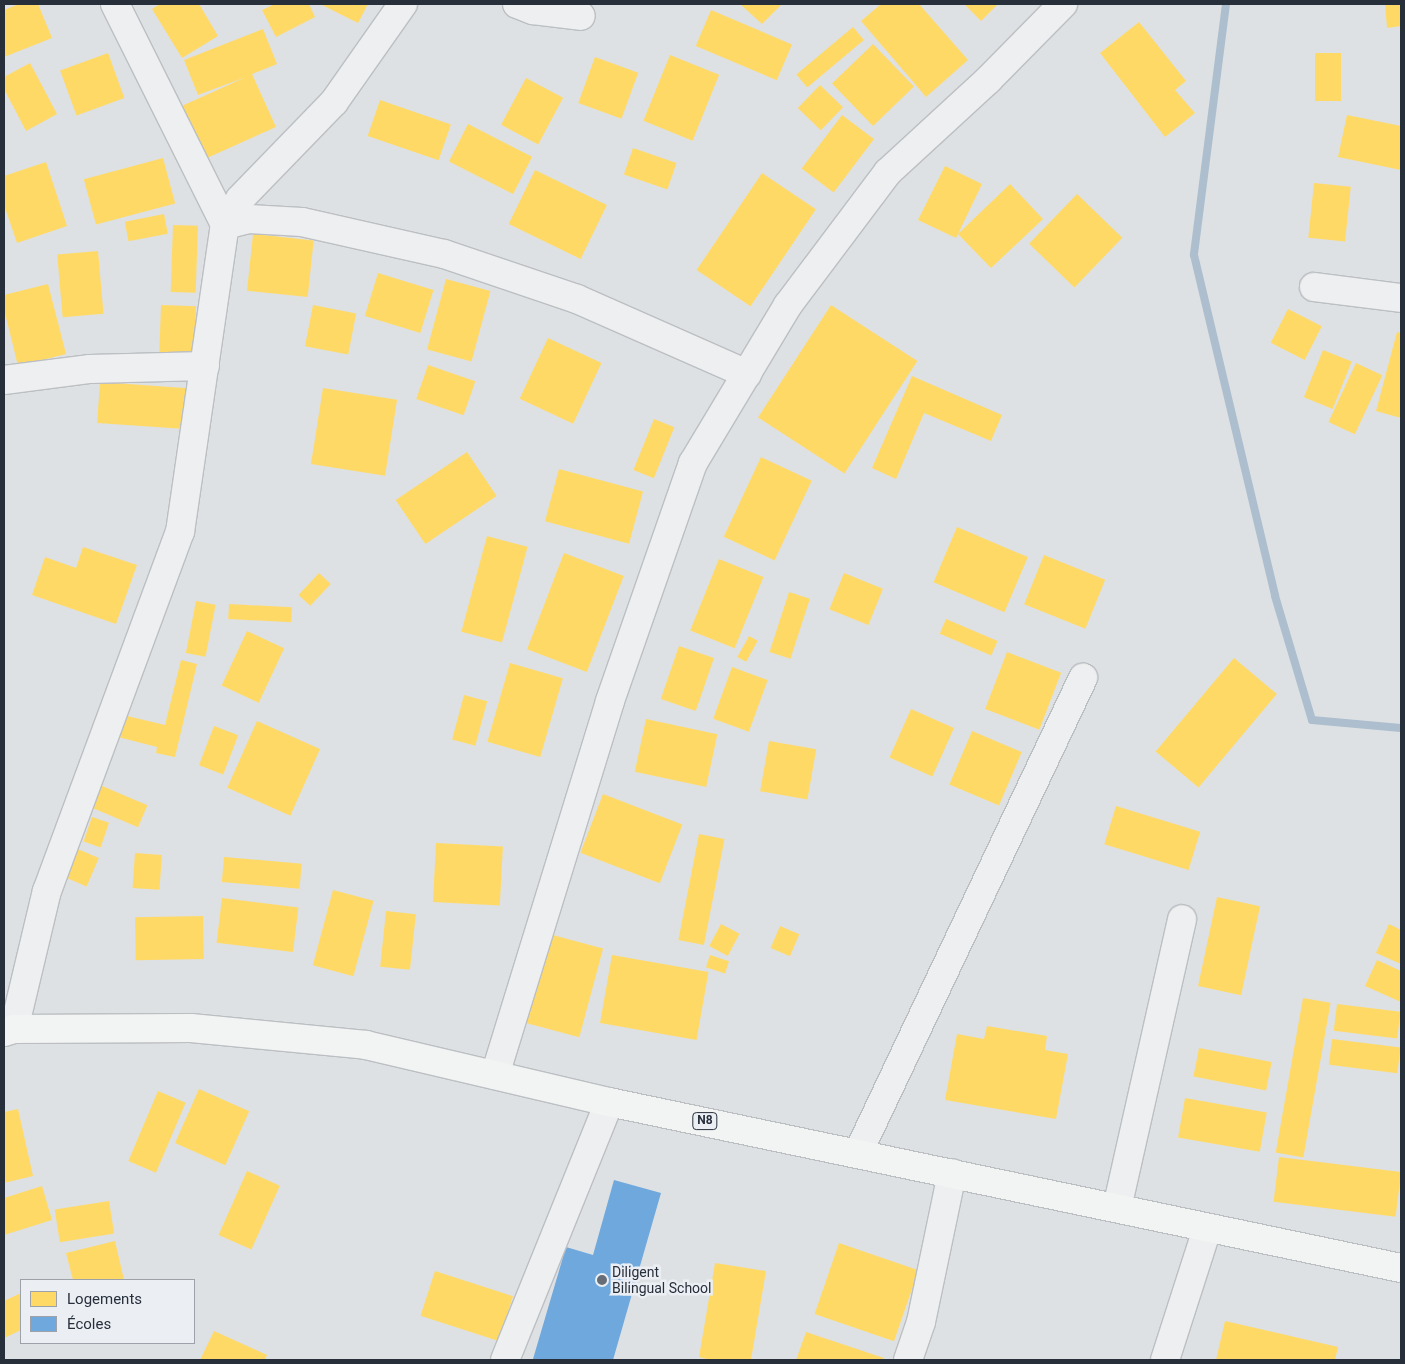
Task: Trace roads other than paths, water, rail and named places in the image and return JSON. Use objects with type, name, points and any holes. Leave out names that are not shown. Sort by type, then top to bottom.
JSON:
[{"type":"highway","name":"N8","points":[[9,1031],[191,1028],[366,1045],[609,1102],[858,1152],[1207,1229],[1401,1268]]},
{"type":"street","points":[[115,4],[225,225]]},
{"type":"street","points":[[9,1031],[47,891],[91,779],[180,532],[225,225],[240,199],[334,102],[403,4]]},
{"type":"street","points":[[517,4],[532,10],[582,16]]},
{"type":"street","points":[[495,1075],[610,701],[693,463],[788,305],[888,172],[988,80],[1063,4]]},
{"type":"street","points":[[225,225],[249,219],[302,222],[444,254],[577,299],[746,374]]},
{"type":"street","points":[[1314,287],[1401,298]]},
{"type":"street","points":[[4,380],[90,369],[205,366]]},
{"type":"street","points":[[858,1152],[1083,678]]},
{"type":"street","points":[[1117,1208],[1182,919]]},
{"type":"street","points":[[505,1360],[609,1102]]},
{"type":"street","points":[[908,1360],[920,1322],[952,1172]]},
{"type":"street","points":[[1165,1360],[1207,1229]]},
{"type":"waterway","points":[[1226,4],[1194,255],[1275,596],[1312,720],[1401,728]]},
{"type":"place","name":"Diligent Bilingual School","points":[[602,1280]]}]
